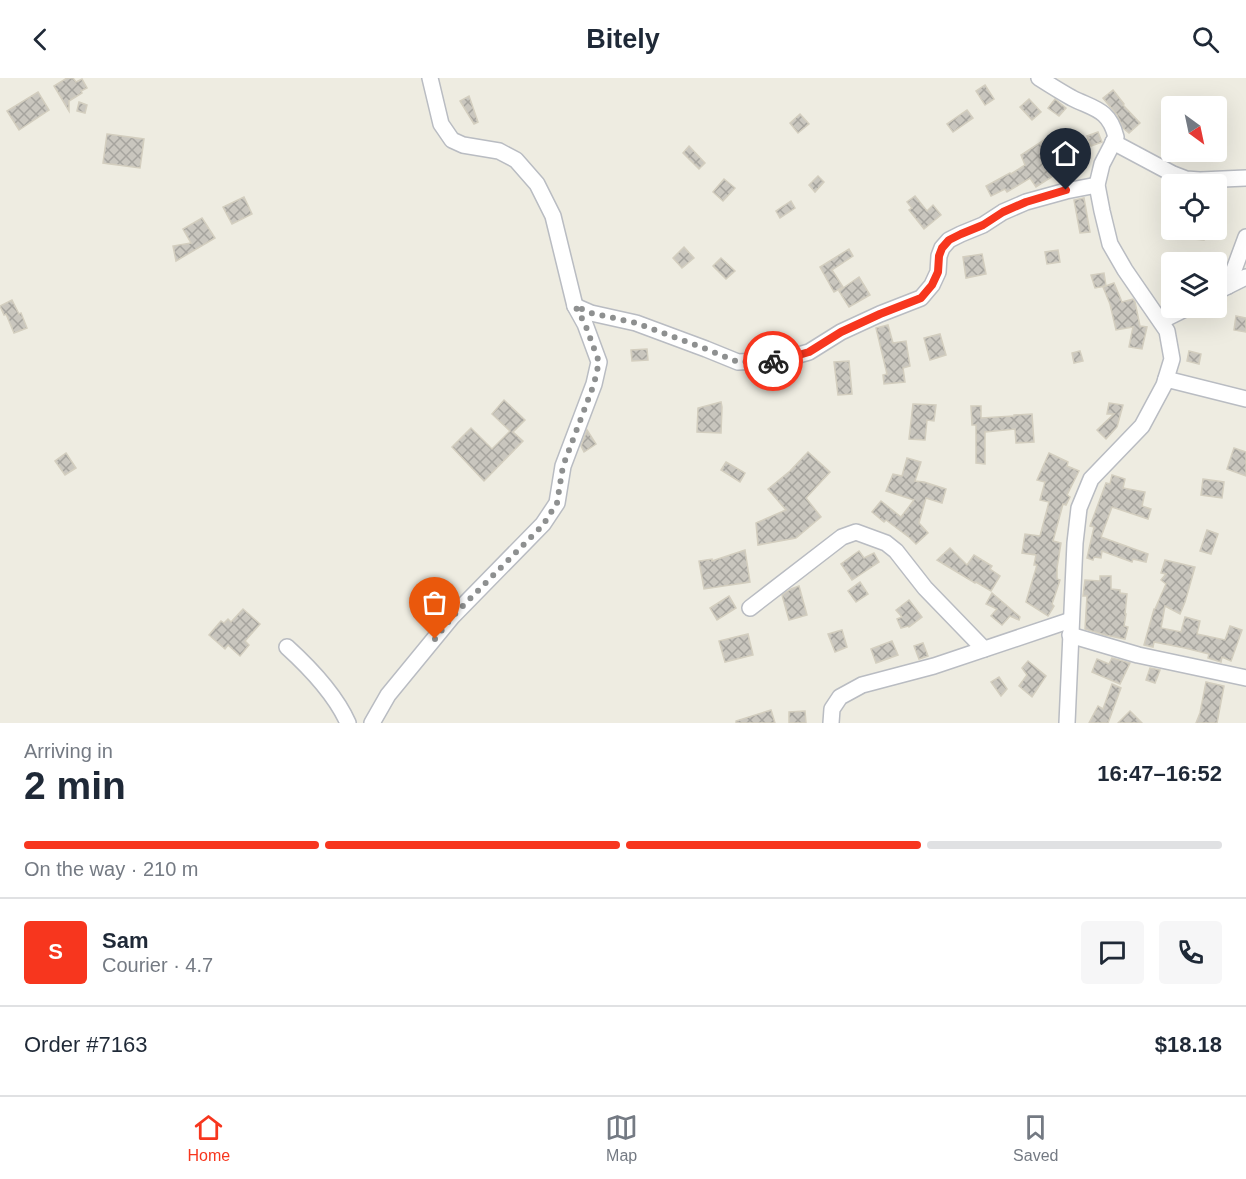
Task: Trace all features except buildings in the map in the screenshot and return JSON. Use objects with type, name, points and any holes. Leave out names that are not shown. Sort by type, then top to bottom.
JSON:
[{"type":"street","points":[[372,723],[388,695],[452,617],[543,525],[557,503],[563,466],[594,384],[599,362],[585,324],[575,306],[552,216],[537,184],[516,160],[499,151],[463,145],[452,140],[441,124],[430,78]]},
{"type":"street","points":[[1039,78],[1073,98],[1096,108],[1109,120],[1114,129],[1116,137],[1102,164],[1097,185],[1101,211],[1110,244],[1167,331],[1172,359],[1166,379],[1142,426],[1091,479],[1079,508],[1075,543],[1067,723]]},
{"type":"street","points":[[1113,142],[1186,179],[1246,178]]},
{"type":"street","points":[[575,306],[591,313],[636,323],[738,362],[782,360],[809,352],[841,332],[921,298],[932,285],[938,272],[942,248],[949,240],[1026,202],[1066,190],[1097,185]]},
{"type":"street","points":[[1227,278],[1246,237]]},
{"type":"street","points":[[1227,286],[1246,277]]},
{"type":"street","points":[[1161,321],[1167,318]]},
{"type":"street","points":[[1166,379],[1246,399]]},
{"type":"street","points":[[750,608],[842,537],[856,531],[886,543],[896,551],[925,588],[984,649]]},
{"type":"street","points":[[831,723],[832,709],[840,697],[862,685],[934,666],[984,649],[1071,627],[1138,655],[1246,678]]},
{"type":"street","points":[[287,647],[302,660],[335,699],[348,723]]},
{"type":"way so far","points":[[435,639],[452,617],[543,525],[557,503],[563,466],[594,384],[599,362],[585,324],[575,306],[591,313],[636,323],[738,362],[773,361]]},
{"type":"route","points":[[773,361],[809,352],[841,332],[921,298],[932,285],[938,272],[942,248],[949,240],[1026,202],[1066,190]]}]
